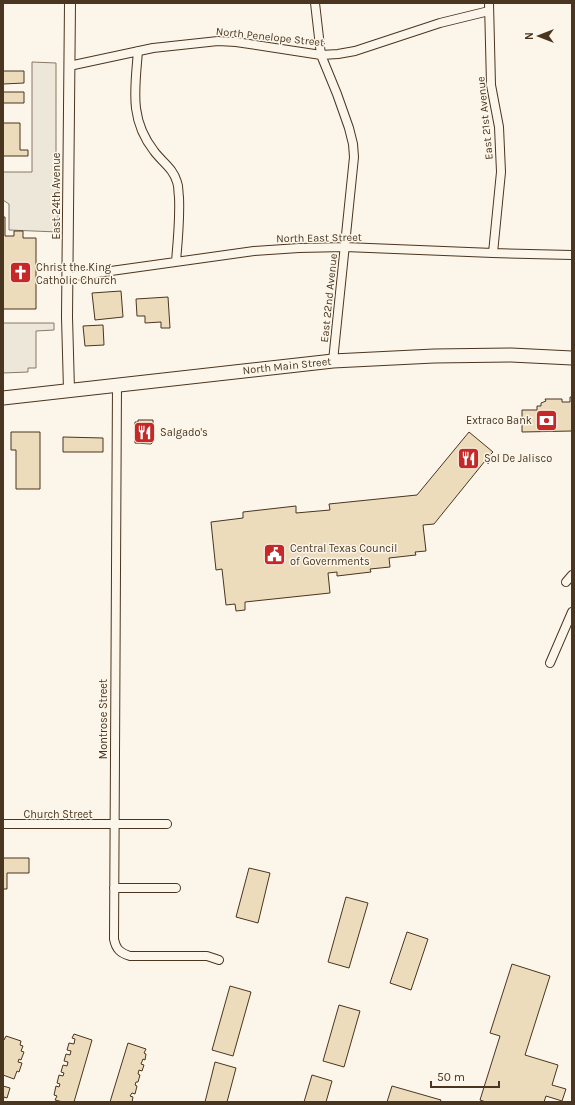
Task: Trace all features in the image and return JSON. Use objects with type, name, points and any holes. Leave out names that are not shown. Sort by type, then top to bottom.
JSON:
[{"type":"main road","name":"North Main Street","points":[[3,398],[333,361],[440,356],[572,358]]},
{"type":"street","name":"East 24th Avenue","points":[[69,390],[68,277],[70,3]]},
{"type":"street","name":"East 22nd Avenue","points":[[315,3],[320,55],[337,94],[349,128],[353,144],[354,157],[333,361]]},
{"type":"street","name":"North Penelope Street","points":[[69,66],[153,48],[218,41],[236,42],[320,55],[338,54],[355,51],[489,7]]},
{"type":"street","name":"East 21st Avenue","points":[[489,7],[491,85],[499,126],[501,172],[493,253]]},
{"type":"street","points":[[138,52],[135,93],[136,115],[141,132],[154,152],[172,171],[178,184],[180,212],[176,262]]},
{"type":"street","name":"North East Street","points":[[68,277],[254,250],[345,247],[572,255]]},
{"type":"street","name":"Montrose Street","points":[[117,385],[114,939],[116,948],[122,953],[130,956],[207,956],[219,960]]},
{"type":"street","points":[[566,582],[572,575]]},
{"type":"street","points":[[550,663],[572,612]]},
{"type":"street","name":"Church Street","points":[[3,824],[167,824]]},
{"type":"street","points":[[114,888],[176,888]]},
{"type":"shaded area","points":[[32,62],[56,63],[58,232],[9,230],[9,204],[3,200],[3,172],[32,172]]},
{"type":"shaded area","points":[[3,323],[54,323],[54,330],[36,331],[36,368],[28,368],[28,372],[3,373]]},
{"type":"building","points":[[3,71],[24,71],[24,83],[3,84]]},
{"type":"building","points":[[3,92],[24,92],[24,103],[3,103]]},
{"type":"building","points":[[3,123],[20,123],[20,150],[28,150],[28,156],[3,156]]},
{"type":"building","name":"Christ the King Catholic Church","points":[[3,217],[5,217],[5,236],[14,236],[14,231],[23,231],[23,238],[36,238],[36,309],[3,309]]},
{"type":"building","points":[[121,291],[123,317],[95,320],[92,293]]},
{"type":"building","points":[[168,297],[170,328],[161,328],[161,322],[145,323],[145,316],[137,316],[136,299]]},
{"type":"building","points":[[103,325],[104,345],[85,346],[83,326]]},
{"type":"building","name":"Extraco Bank","points":[[570,397],[572,397],[572,431],[522,432],[522,410],[537,410],[537,406],[541,406],[541,403],[546,401],[545,399],[562,399],[562,402],[570,402]]},
{"type":"building","points":[[138,420],[153,420],[153,442],[151,444],[135,443],[135,422],[138,422]]},
{"type":"building","points":[[11,432],[40,432],[40,489],[16,489],[16,450],[11,450]]},
{"type":"building","points":[[469,432],[493,452],[490,455],[493,458],[488,464],[485,461],[434,524],[423,525],[426,551],[415,552],[416,555],[389,558],[390,567],[370,569],[371,572],[337,576],[337,572],[328,573],[330,593],[245,602],[245,610],[236,611],[235,604],[226,605],[222,569],[216,570],[211,522],[243,518],[243,512],[296,506],[296,513],[330,510],[329,504],[417,495]]},
{"type":"building","points":[[63,437],[103,438],[103,452],[63,452]]},
{"type":"building","points":[[3,858],[29,858],[29,873],[7,873],[7,889],[3,889]]},
{"type":"building","points":[[249,868],[270,873],[258,923],[236,917]]},
{"type":"building","points":[[346,897],[368,903],[349,968],[328,962]]},
{"type":"building","points":[[407,932],[428,939],[411,990],[390,983]]},
{"type":"building","points":[[512,964],[550,976],[525,1055],[558,1065],[552,1085],[566,1089],[562,1101],[546,1096],[544,1102],[486,1102],[480,1100],[500,1036],[490,1033]]},
{"type":"building","points":[[230,986],[251,992],[233,1056],[212,1050]]},
{"type":"building","points":[[339,1005],[360,1011],[344,1067],[323,1061]]},
{"type":"building","points":[[74,1034],[92,1040],[74,1102],[63,1102],[55,1100],[57,1096],[54,1095],[56,1086],[59,1087],[60,1084],[57,1083],[59,1075],[63,1076],[64,1073],[61,1072],[63,1065],[67,1066],[68,1062],[64,1061],[66,1054],[70,1055],[71,1051],[67,1050],[69,1043],[74,1044],[75,1039],[72,1038]]},
{"type":"building","points":[[6,1036],[21,1041],[20,1045],[23,1046],[21,1051],[24,1052],[21,1060],[19,1059],[18,1062],[22,1063],[19,1072],[17,1071],[14,1079],[3,1075],[3,1040]]},
{"type":"building","points":[[128,1043],[146,1049],[144,1053],[146,1054],[145,1060],[143,1059],[141,1064],[144,1065],[142,1071],[139,1070],[138,1074],[140,1075],[138,1082],[136,1082],[135,1085],[137,1086],[135,1094],[132,1093],[130,1096],[133,1097],[132,1102],[110,1102]]},
{"type":"building","points":[[215,1062],[236,1068],[227,1102],[205,1102]]},
{"type":"building","points":[[312,1075],[332,1081],[326,1102],[304,1102]]},
{"type":"building","points":[[3,1086],[10,1088],[7,1098],[4,1097],[3,1101]]},
{"type":"building","points":[[392,1086],[441,1100],[440,1102],[387,1102]]},
{"type":"place","name":"Christ the King Catholic Church","points":[[20,273]]},
{"type":"place","name":"Extraco Bank","points":[[547,420]]},
{"type":"place","name":"Salgado's","points":[[144,432]]},
{"type":"place","name":"Sol De Jalisco","points":[[469,458]]},
{"type":"place","name":"Central Texas Council of Governments","points":[[274,554]]}]
